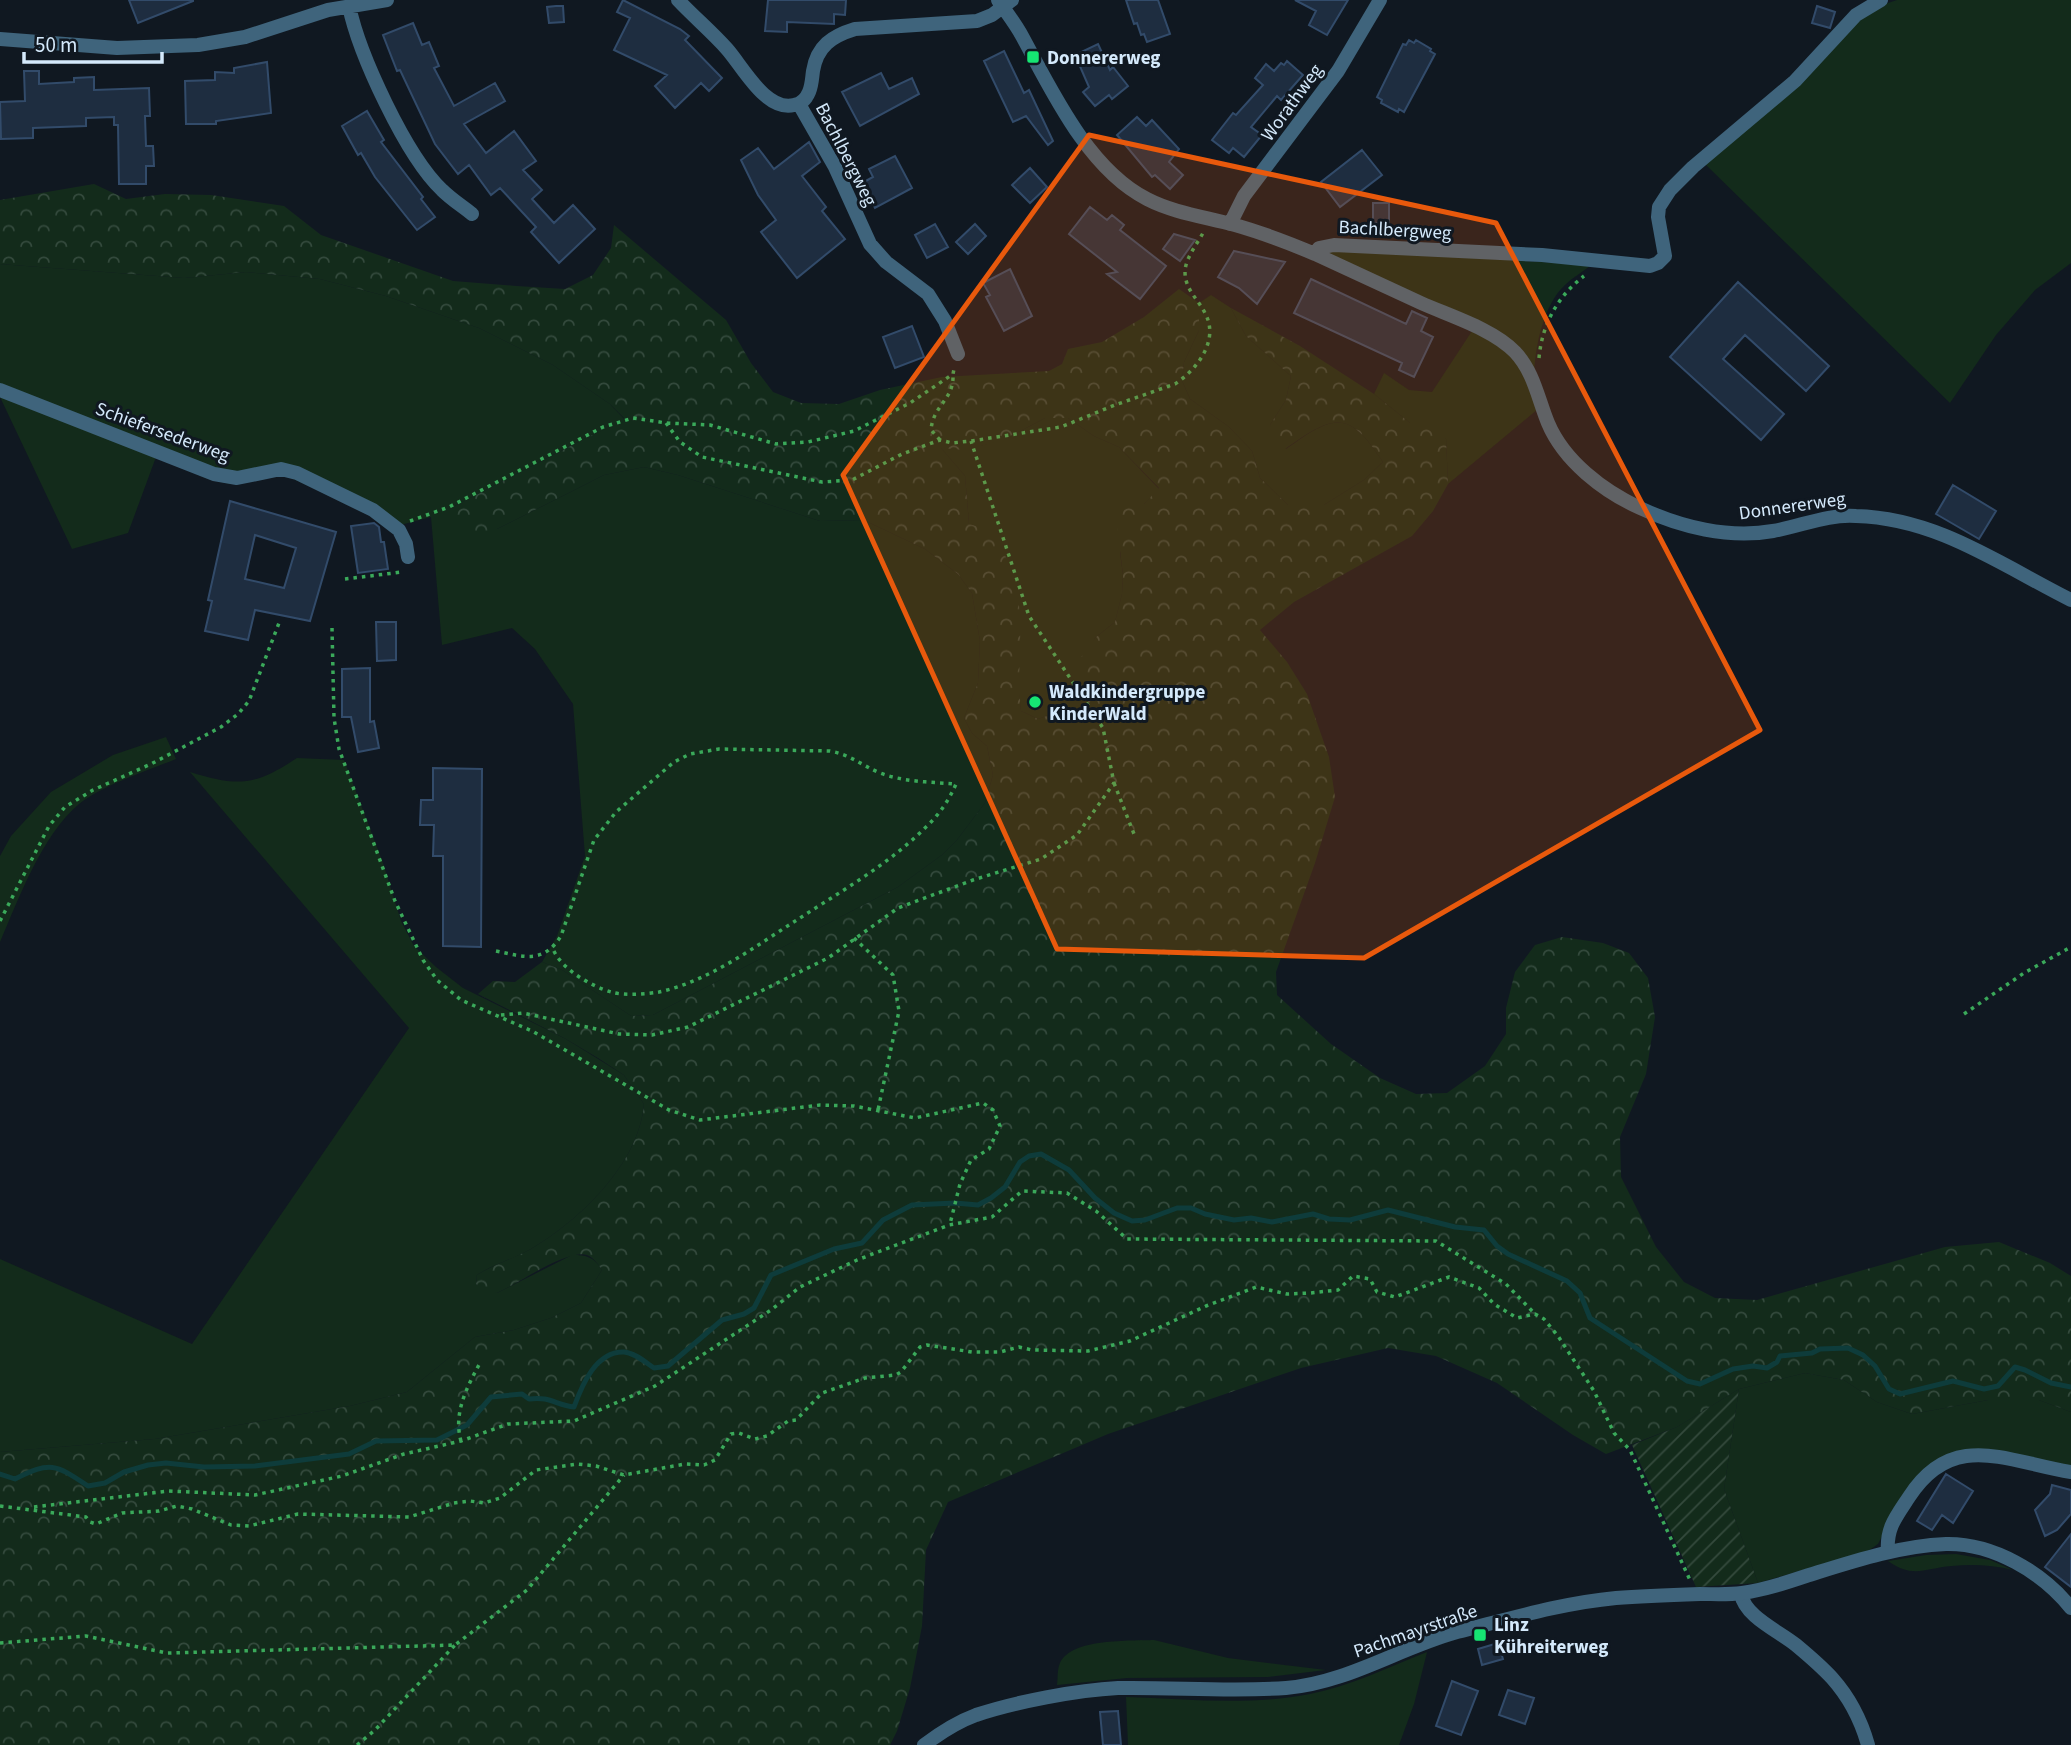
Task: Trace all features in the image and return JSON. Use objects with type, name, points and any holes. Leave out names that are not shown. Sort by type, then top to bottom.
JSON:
[{"type":"street","points":[[0,39],[117,48],[198,46],[245,37],[299,18],[387,0]]},
{"type":"street","name":"Bachlbergweg","points":[[678,0],[727,49],[763,94],[775,104],[787,107],[799,104],[808,95],[820,49],[842,33],[855,29],[977,21],[1004,3],[1060,108],[1112,173],[1150,201],[1272,236],[1315,254],[1319,248],[1334,245],[1542,255],[1650,266],[1665,256],[1658,212],[1670,190],[1795,81],[1856,15],[1881,0]]},
{"type":"street","name":"Worathweg","points":[[1230,224],[1244,196],[1338,71],[1380,0]]},
{"type":"street","points":[[349,6],[353,24],[373,72],[408,144],[441,190],[472,214]]},
{"type":"street","name":"Bachlbergweg","points":[[799,104],[835,167],[870,244],[886,262],[928,294],[941,314],[958,354]]},
{"type":"street","name":"Donnererweg","points":[[1315,254],[1500,340],[1519,357],[1536,386],[1553,433],[1578,465],[1614,494],[1642,509],[1695,527],[1746,535],[1775,531],[1834,516],[1872,517],[1908,523],[1967,544],[2071,600]]},
{"type":"street","name":"Schiefersederweg","points":[[0,390],[214,474],[237,478],[281,469],[298,473],[373,510],[389,521],[399,530],[406,544],[409,564]]},
{"type":"street","points":[[1888,1552],[1887,1536],[1898,1514],[1927,1473],[1940,1463],[1974,1455],[1995,1456],[2071,1472]]},
{"type":"street","name":"Pachmayrstraße","points":[[924,1745],[943,1731],[975,1716],[1040,1700],[1114,1688],[1239,1690],[1304,1685],[1344,1675],[1431,1640],[1525,1615],[1612,1598],[1741,1594],[1888,1552],[1948,1544],[1975,1547],[2002,1556],[2046,1583],[2071,1608]]},
{"type":"street","points":[[1741,1594],[1742,1602],[1751,1611],[1796,1645],[1832,1678],[1856,1713],[1868,1745]]},
{"type":"path","points":[[666,423],[680,442],[702,457],[822,482],[852,480],[902,454],[940,440],[952,443],[1061,428],[1124,401],[1162,389],[1183,378],[1201,358],[1209,340],[1210,326],[1187,284],[1184,268],[1206,228]]},
{"type":"path","points":[[1536,386],[1541,346],[1556,306],[1567,289],[1595,269],[1601,261]]},
{"type":"path","points":[[940,440],[932,430],[932,417],[953,386],[958,354]]},
{"type":"path","points":[[389,521],[409,522],[449,507],[603,427],[633,418],[710,425],[776,444],[808,442],[854,431],[910,403],[953,374]]},
{"type":"path","points":[[971,441],[1029,616],[1103,728],[1114,783],[1134,834]]},
{"type":"path","points":[[345,579],[409,564]]},
{"type":"path","points":[[0,921],[49,825],[65,807],[93,790],[151,764],[220,727],[238,714],[249,701],[279,623]]},
{"type":"path","points":[[332,628],[334,718],[339,749],[395,901],[437,980],[461,1000],[584,1060],[669,1110],[700,1121],[820,1105],[854,1106],[915,1118],[982,1103],[993,1110],[1000,1126],[989,1149],[971,1160],[960,1184],[949,1225]]},
{"type":"path","points":[[496,951],[517,956],[541,956],[552,949],[561,936],[594,839],[616,812],[646,785],[674,762],[690,754],[719,749],[830,751],[846,754],[882,774],[956,784],[948,801],[926,827],[892,857],[768,938],[693,981],[658,992],[614,993],[591,983],[564,965],[552,949]]},
{"type":"path","points":[[498,1016],[523,1013],[620,1034],[652,1035],[688,1027],[828,958],[898,908],[1041,859],[1077,835],[1114,783]]},
{"type":"path","points":[[854,938],[894,975],[900,1011],[878,1110]]},
{"type":"path","points":[[1964,1014],[2024,973],[2071,947]]},
{"type":"path","points":[[27,1508],[169,1491],[255,1496],[342,1476],[404,1454],[461,1441],[509,1424],[575,1421],[655,1385],[771,1310],[800,1287],[857,1260],[949,1225],[992,1217],[1022,1191],[1067,1193],[1096,1211],[1128,1240],[1436,1241],[1506,1284],[1535,1314],[1544,1319],[1558,1336],[1594,1391],[1614,1433],[1630,1450],[1697,1594]]},
{"type":"path","points":[[0,1506],[86,1517],[96,1524],[122,1513],[159,1511],[177,1506],[192,1509],[231,1525],[249,1526],[298,1514],[409,1517],[454,1503],[484,1503],[500,1498],[536,1471],[577,1464],[596,1466],[624,1475],[685,1464],[704,1465],[715,1460],[731,1434],[738,1433],[755,1438],[767,1436],[788,1421],[796,1420],[822,1393],[865,1378],[896,1375],[920,1347],[927,1345],[991,1352],[1020,1347],[1032,1350],[1088,1351],[1130,1341],[1206,1306],[1256,1287],[1287,1294],[1338,1290],[1353,1276],[1370,1279],[1377,1292],[1395,1297],[1449,1277],[1479,1288],[1494,1304],[1517,1318],[1535,1314]]},
{"type":"path","points":[[461,1441],[458,1431],[462,1396],[480,1363]]},
{"type":"path","points":[[357,1745],[376,1730],[455,1645],[527,1590],[624,1475]]},
{"type":"path","points":[[0,1643],[86,1636],[167,1653],[455,1645]]},
{"type":"highlighted area","points":[[1089,135],[1496,223],[1760,730],[1364,958],[1057,949],[843,475]]},
{"type":"green space","points":[[1897,0],[2071,0],[2071,263],[2035,290],[1996,335],[1950,403],[1705,164],[1862,18],[1882,5]]},
{"type":"green space","points":[[94,184],[126,199],[165,194],[211,195],[284,206],[321,235],[453,281],[565,289],[593,275],[611,248],[614,225],[726,320],[751,363],[773,392],[801,403],[839,404],[880,390],[942,377],[1049,371],[1062,364],[1068,349],[1102,342],[1144,317],[1179,289],[1199,303],[1199,330],[1184,362],[1182,381],[1190,399],[1229,427],[1252,451],[1260,478],[1288,505],[1324,505],[1364,480],[1383,462],[1360,433],[1350,425],[1340,422],[1316,429],[1285,449],[1274,446],[1270,425],[1286,400],[1291,376],[1246,336],[1231,308],[1300,346],[1374,394],[1410,423],[1431,421],[1446,439],[1448,484],[1433,511],[1412,536],[1294,602],[1260,630],[1287,662],[1307,694],[1329,757],[1335,797],[1315,863],[1276,972],[1277,995],[1331,1044],[1380,1078],[1416,1094],[1447,1093],[1485,1066],[1506,1034],[1506,1008],[1515,972],[1535,945],[1562,937],[1603,943],[1629,953],[1648,978],[1655,1017],[1646,1074],[1620,1137],[1621,1177],[1656,1247],[1684,1282],[1715,1298],[1757,1300],[1945,1247],[1999,1242],[2050,1263],[2071,1276],[2071,1412],[2039,1400],[1988,1400],[1912,1414],[1877,1402],[1844,1380],[1805,1373],[1739,1389],[1677,1427],[1606,1454],[1497,1383],[1436,1356],[1388,1348],[1301,1368],[1108,1434],[948,1502],[926,1550],[922,1626],[910,1688],[890,1745],[0,1745],[0,1452],[155,1439],[350,1406],[407,1392],[475,1337],[514,1330],[551,1318],[581,1303],[602,1270],[594,1259],[587,1255],[567,1257],[555,1262],[497,1293],[486,1292],[476,1284],[477,1275],[531,1249],[569,1223],[587,1206],[619,1169],[631,1148],[640,1126],[644,1104],[624,1075],[566,1039],[478,994],[493,981],[515,982],[542,962],[562,970],[631,1016],[653,1015],[898,887],[942,855],[957,840],[985,803],[993,775],[987,746],[972,733],[964,718],[978,683],[980,641],[972,593],[958,574],[925,549],[864,520],[820,521],[678,475],[644,467],[604,475],[497,529],[462,537],[455,506],[626,420],[610,404],[553,365],[479,328],[386,296],[320,279],[246,272],[184,278],[0,264],[0,200]],"holes":[[[1045,418],[1068,418],[1094,436],[1119,447],[1159,488],[1144,504],[1115,508],[1123,575],[1122,594],[1115,622],[1095,638],[1079,660],[1064,710],[1038,719],[1021,711],[1019,601],[1012,572],[993,531],[969,524],[965,476],[941,448],[964,450],[1001,441]]]},
{"type":"green space","points":[[1340,250],[1591,265],[1565,285],[1551,304],[1538,340],[1534,376],[1526,359],[1326,252]]},
{"type":"green space","points":[[0,264],[184,278],[246,272],[320,279],[386,296],[479,328],[553,365],[610,404],[626,421],[588,437],[455,506],[497,529],[604,475],[644,467],[678,475],[820,521],[864,520],[925,549],[958,574],[972,593],[980,641],[978,683],[964,718],[972,733],[987,746],[993,775],[985,803],[942,855],[898,887],[653,1015],[631,1016],[562,970],[542,962],[557,936],[585,856],[573,704],[535,649],[512,628],[442,645],[431,517],[389,528],[377,516],[284,475],[261,475],[230,484],[208,479],[156,457],[128,533],[72,549],[0,397]]},
{"type":"green space","points":[[1211,295],[1231,308],[1246,336],[1291,376],[1286,400],[1270,425],[1286,449],[1329,424],[1340,422],[1350,425],[1371,445],[1383,462],[1364,480],[1324,505],[1288,505],[1260,478],[1252,451],[1229,427],[1190,399],[1182,381],[1184,362],[1199,330],[1199,303]]},
{"type":"green space","points":[[1472,331],[1518,361],[1538,409],[1448,484],[1446,439],[1410,423],[1374,394],[1384,373],[1409,390],[1432,392]]},
{"type":"green space","points":[[1045,418],[1068,418],[1094,436],[1119,447],[1159,489],[1144,504],[1120,552],[1122,594],[1115,622],[1095,638],[1071,684],[1064,710],[1038,719],[1021,711],[1018,685],[1019,629],[969,524],[965,476],[940,447],[970,447],[995,442]]},
{"type":"green space","points":[[166,737],[176,759],[88,797],[66,817],[33,868],[0,942],[0,856],[11,836],[51,792],[113,755]]},
{"type":"green space","points":[[297,758],[344,760],[383,863],[401,921],[414,946],[463,988],[566,1039],[624,1075],[644,1104],[640,1126],[631,1148],[604,1188],[569,1223],[524,1253],[477,1275],[476,1284],[497,1293],[572,1255],[590,1258],[602,1270],[581,1303],[551,1318],[514,1330],[475,1337],[407,1392],[350,1406],[155,1439],[0,1452],[0,1259],[192,1344],[409,1028],[190,772],[221,780],[246,781],[269,774]]},
{"type":"green space","points":[[1805,1373],[1844,1380],[1877,1402],[1912,1414],[1988,1400],[2039,1400],[2071,1412],[2071,1467],[1958,1453],[1898,1506],[1878,1544],[1868,1551],[1758,1583],[1724,1489],[1739,1389]]},
{"type":"green space","points":[[1739,1389],[1724,1489],[1758,1583],[1696,1587],[1632,1445],[1677,1427]]},
{"type":"green space","points":[[1956,1554],[1990,1560],[2013,1570],[1967,1565],[1912,1571],[1888,1561],[1926,1555]]},
{"type":"green space","points":[[1154,1640],[1228,1658],[1326,1670],[1268,1677],[1127,1678],[1057,1685],[1060,1663],[1076,1649],[1103,1642]]},
{"type":"green space","points":[[1427,1652],[1414,1704],[1399,1745],[1128,1745],[1126,1697],[1218,1701],[1287,1698],[1340,1686]]},
{"type":"building","points":[[129,0],[193,0],[193,1],[138,23]]},
{"type":"building","points":[[623,0],[689,36],[685,40],[722,78],[709,91],[701,83],[675,108],[655,86],[667,75],[614,50],[630,18],[617,12]]},
{"type":"building","points":[[768,0],[846,0],[845,15],[834,14],[834,24],[787,22],[787,32],[765,31]]},
{"type":"building","points":[[1126,0],[1158,0],[1170,34],[1147,42],[1137,23],[1134,24]]},
{"type":"building","points":[[1295,0],[1348,0],[1327,35],[1309,25],[1316,11]]},
{"type":"building","points":[[563,6],[564,22],[549,23],[547,7]]},
{"type":"building","points":[[1817,6],[1835,12],[1830,28],[1812,23]]},
{"type":"building","points":[[413,23],[422,45],[429,42],[439,66],[434,68],[454,106],[495,83],[505,101],[464,124],[486,153],[514,131],[536,161],[523,170],[542,190],[532,199],[554,223],[573,205],[595,229],[559,263],[531,232],[536,227],[500,188],[491,195],[469,165],[458,174],[435,144],[400,70],[397,71],[383,35]]},
{"type":"building","points":[[1409,40],[1414,43],[1416,40],[1435,54],[1404,112],[1399,109],[1398,112],[1381,103],[1382,100],[1377,97],[1403,44],[1406,45]]},
{"type":"building","points":[[1098,44],[1110,70],[1113,67],[1128,86],[1112,99],[1109,95],[1095,106],[1083,92],[1089,87],[1075,55]]},
{"type":"building","points":[[1004,51],[1024,93],[1029,90],[1053,141],[1048,145],[1026,116],[1013,122],[984,61]]},
{"type":"building","points":[[1287,61],[1303,75],[1281,100],[1277,96],[1251,127],[1262,135],[1244,157],[1233,148],[1229,153],[1212,140],[1233,113],[1236,115],[1263,85],[1255,78],[1266,64],[1274,71]]},
{"type":"building","points":[[267,62],[271,113],[216,121],[216,124],[186,124],[185,81],[215,80],[215,72],[234,73],[234,68]]},
{"type":"building","points":[[24,71],[39,71],[39,84],[74,82],[74,78],[94,77],[94,90],[149,88],[150,116],[145,116],[146,146],[153,146],[154,166],[146,166],[146,184],[119,184],[118,125],[114,125],[114,117],[86,118],[86,126],[33,128],[33,138],[1,139],[0,102],[25,101]]},
{"type":"building","points":[[881,73],[889,89],[912,78],[919,94],[860,126],[842,92]]},
{"type":"building","points":[[367,111],[384,140],[381,142],[435,217],[417,230],[375,177],[361,153],[358,155],[342,126]]},
{"type":"building","points":[[1137,117],[1146,126],[1152,120],[1179,149],[1169,162],[1183,175],[1170,189],[1155,175],[1152,177],[1117,135]]},
{"type":"building","points":[[809,142],[820,162],[802,176],[826,207],[822,211],[845,239],[797,278],[761,232],[776,220],[758,195],[741,160],[758,148],[774,169]]},
{"type":"building","points":[[1362,150],[1382,175],[1340,207],[1321,182]]},
{"type":"building","points":[[895,156],[912,188],[875,208],[862,183],[873,177],[869,169]]},
{"type":"building","points":[[1030,168],[1047,187],[1030,203],[1012,185]]},
{"type":"building","points":[[1373,203],[1389,203],[1389,223],[1373,223]]},
{"type":"building","points":[[1090,207],[1107,220],[1112,215],[1124,225],[1120,230],[1166,266],[1140,299],[1107,274],[1117,272],[1069,234]]},
{"type":"building","points":[[935,224],[948,247],[927,258],[915,235]]},
{"type":"building","points":[[975,224],[986,236],[968,254],[956,242]]},
{"type":"building","points":[[1174,234],[1195,240],[1180,261],[1163,249]]},
{"type":"building","points":[[1234,251],[1285,262],[1257,304],[1239,288],[1218,277]]},
{"type":"building","points":[[1010,269],[1032,316],[1004,331],[986,297],[990,295],[983,283]]},
{"type":"building","points":[[1311,279],[1406,324],[1412,311],[1427,318],[1421,331],[1433,337],[1414,377],[1399,370],[1402,363],[1294,313]]},
{"type":"building","points":[[1738,282],[1829,366],[1806,391],[1745,335],[1723,359],[1784,414],[1761,440],[1670,357]]},
{"type":"building","points":[[912,326],[924,357],[895,368],[883,337]]},
{"type":"building","points":[[1953,485],[1996,511],[1979,539],[1936,514]]},
{"type":"building","points":[[230,501],[336,532],[310,621],[255,610],[248,640],[205,631],[212,601],[208,600]],"holes":[[[255,535],[296,548],[284,588],[245,579]]]},
{"type":"building","points":[[374,523],[379,527],[381,542],[384,542],[388,569],[358,573],[351,526]]},
{"type":"building","points":[[376,622],[396,622],[396,660],[377,661]]},
{"type":"building","points":[[370,668],[370,722],[374,721],[379,748],[358,752],[351,717],[342,717],[342,669]]},
{"type":"building","points":[[433,768],[482,769],[481,947],[443,946],[443,856],[433,856],[434,825],[420,825],[421,800],[433,800]]},
{"type":"building","points":[[1946,1474],[1973,1491],[1953,1523],[1942,1515],[1932,1530],[1917,1521]]},
{"type":"building","points":[[2052,1485],[2071,1490],[2071,1514],[2057,1530],[2045,1536],[2035,1510],[2050,1494]]},
{"type":"building","points":[[2071,1534],[2071,1587],[2045,1567]]},
{"type":"building","points":[[1498,1643],[1503,1659],[1482,1665],[1478,1649]]},
{"type":"building","points":[[1452,1681],[1478,1691],[1461,1735],[1436,1726]]},
{"type":"building","points":[[1508,1690],[1534,1698],[1525,1724],[1499,1715]]},
{"type":"building","points":[[1118,1711],[1121,1745],[1103,1745],[1100,1712]]},
{"type":"waterway","points":[[0,1474],[15,1479],[37,1469],[53,1467],[88,1486],[105,1483],[124,1472],[148,1465],[166,1463],[204,1467],[255,1466],[349,1454],[376,1441],[437,1440],[467,1425],[491,1397],[522,1394],[529,1399],[548,1400],[574,1407],[592,1371],[606,1357],[624,1352],[636,1356],[654,1368],[668,1366],[722,1320],[744,1314],[754,1308],[771,1275],[834,1249],[862,1243],[883,1220],[912,1205],[978,1205],[1005,1187],[1020,1162],[1029,1156],[1041,1154],[1069,1170],[1095,1198],[1114,1213],[1132,1221],[1145,1220],[1177,1208],[1191,1208],[1234,1220],[1251,1218],[1272,1222],[1313,1214],[1329,1219],[1350,1220],[1388,1210],[1455,1227],[1484,1230],[1497,1246],[1508,1254],[1567,1281],[1580,1293],[1590,1318],[1687,1381],[1700,1384],[1733,1369],[1753,1366],[1767,1368],[1777,1362],[1780,1356],[1812,1353],[1820,1349],[1848,1348],[1863,1355],[1875,1366],[1889,1389],[1900,1394],[1953,1381],[1984,1389],[1998,1386],[2015,1367],[2051,1383],[2071,1387]]},
{"type":"place","name":"Donnererweg","points":[[1033,57]]},
{"type":"place","name":"Waldkindergruppe KinderWald","points":[[1035,702]]},
{"type":"place","name":"Linz Kühreiterweg","points":[[1480,1635]]}]
